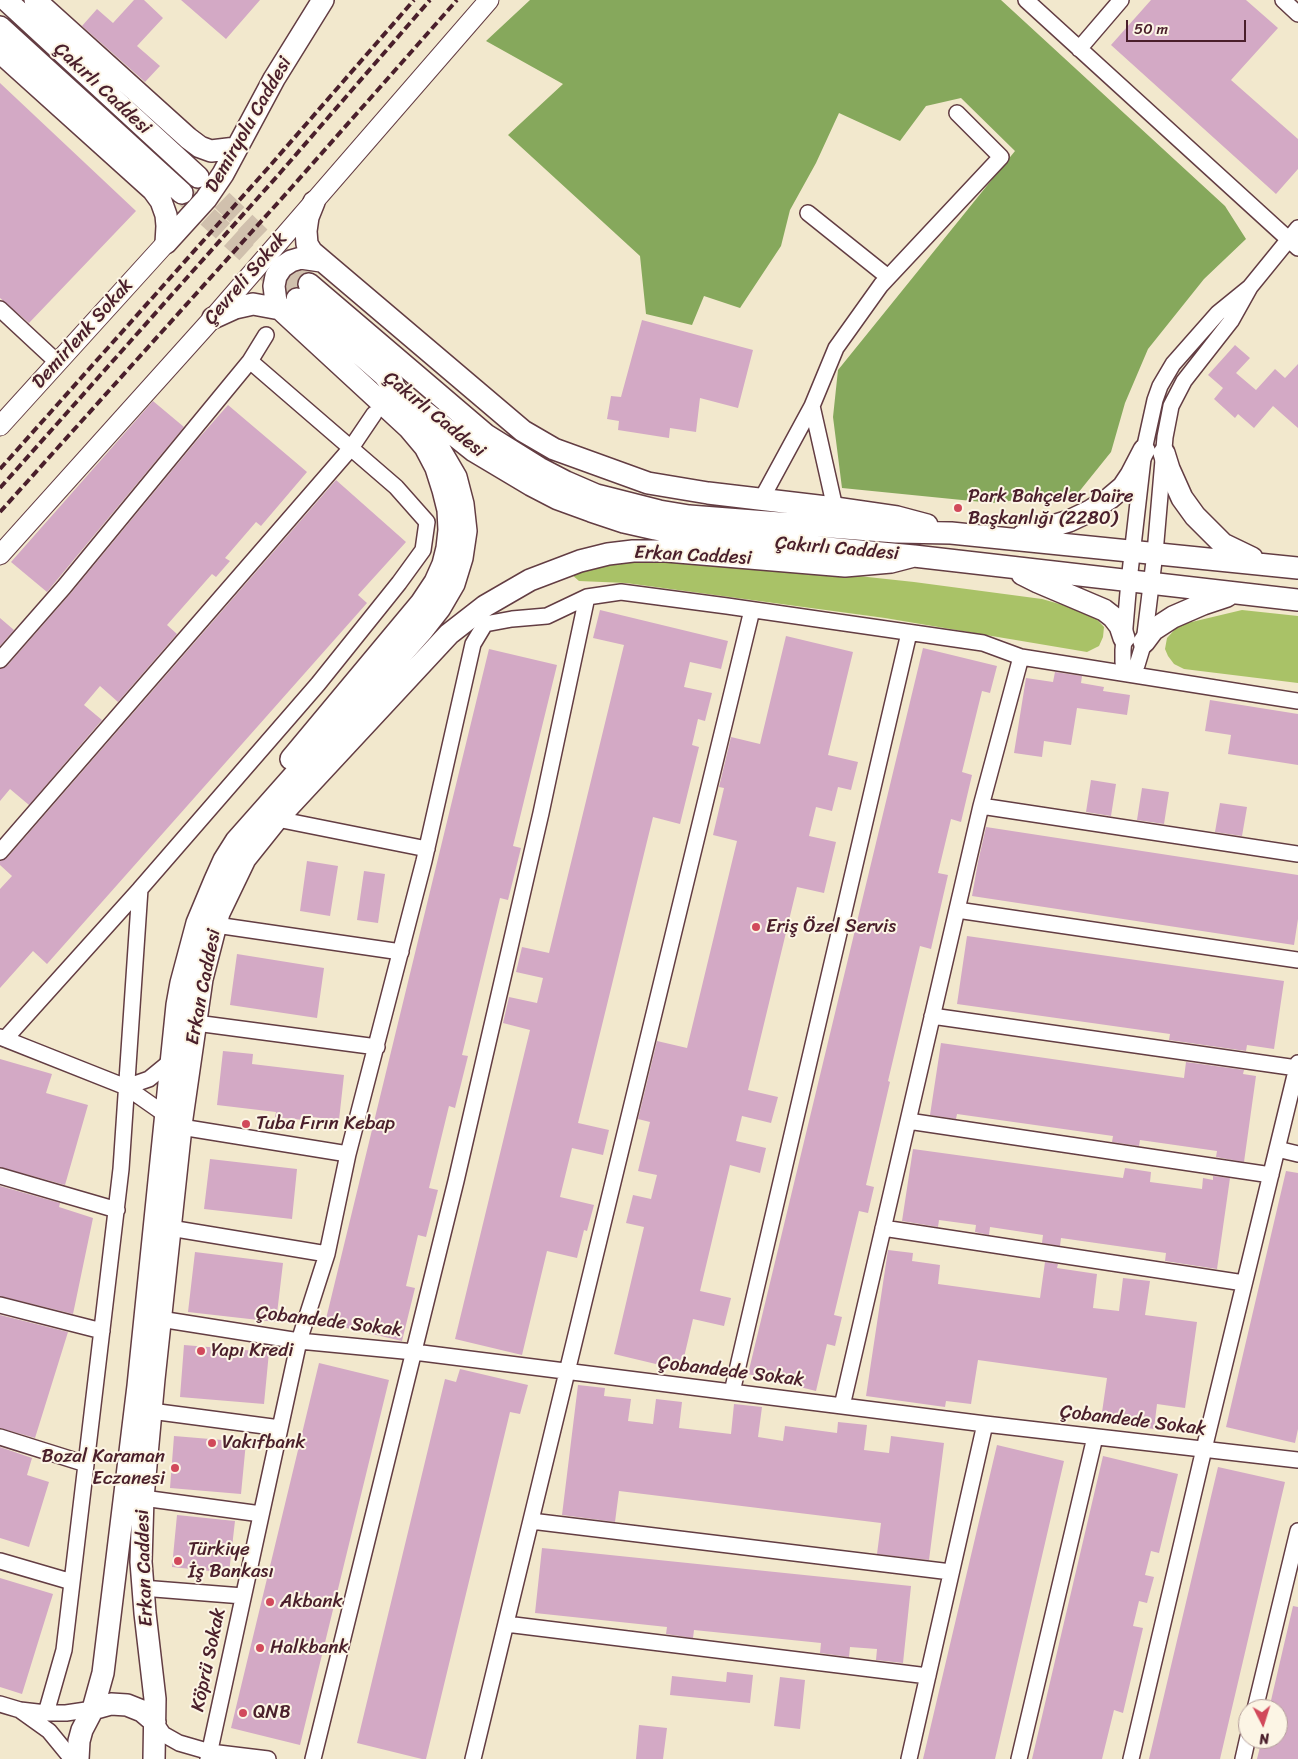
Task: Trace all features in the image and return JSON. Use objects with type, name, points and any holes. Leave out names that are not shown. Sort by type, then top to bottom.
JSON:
[{"type":"main road","name":"Çakırlı Caddesi","points":[[6,0],[198,177]]},
{"type":"main road","points":[[35,0],[200,147],[211,151],[236,148]]},
{"type":"main road","name":"Demiryolu Caddesi","points":[[166,243],[206,198],[223,174],[274,79],[323,0]]},
{"type":"main road","name":"Çakırlı Caddesi","points":[[0,27],[182,193]]},
{"type":"main road","points":[[0,52],[153,190],[161,201],[166,214],[166,243]]},
{"type":"main road","points":[[314,202],[308,217],[306,231],[308,244],[312,252],[523,431],[554,449],[648,483],[761,500],[898,517],[951,533]]},
{"type":"main road","points":[[236,841],[257,804],[278,774],[421,603],[435,582],[443,564],[450,530],[443,490],[436,468],[425,447],[295,297],[274,295],[276,276],[282,268],[292,261],[301,258],[321,261]]},
{"type":"main road","name":"Çakırlı Caddesi","points":[[295,297],[445,429],[474,451],[551,496],[624,522],[686,535],[914,556],[1298,600]]},
{"type":"main road","name":"Çakırlı Caddesi","points":[[295,297],[486,434],[539,468],[596,495],[659,511],[689,516],[896,532],[951,533],[1010,538],[1298,568]]},
{"type":"main road","points":[[213,318],[235,308],[295,297]]},
{"type":"main road","name":"Erkan Caddesi","points":[[154,1759],[154,1679],[142,1588],[143,1498],[170,1228],[173,1121],[171,1061],[181,983],[197,923],[224,860],[236,841],[434,616],[454,584],[462,558],[466,531],[463,504],[456,477],[428,430],[383,374]]},
{"type":"main road","points":[[1010,538],[1050,528],[1090,512],[1123,487],[1131,475],[1154,452],[1169,469],[1182,498],[1208,530],[1223,544],[1246,556],[1274,565]]},
{"type":"main road","name":"Erkan Caddesi","points":[[78,1759],[81,1735],[93,1709],[101,1686],[103,1673],[173,1121],[196,1022],[202,979],[219,913],[245,859],[277,819],[449,634],[505,593],[554,570],[608,554],[633,551],[666,551],[844,566],[892,562],[914,556]]},
{"type":"main road","points":[[1010,567],[1038,582],[1104,610],[1134,640],[1173,616],[1236,594]]},
{"type":"main road","points":[[93,1709],[111,1704],[127,1705],[142,1711],[155,1722]]},
{"type":"street","name":"Çevreli Sokak","points":[[0,555],[213,318],[489,0]]},
{"type":"street","points":[[1026,0],[1293,244]]},
{"type":"street","points":[[1079,49],[1121,0]]},
{"type":"street","points":[[1283,0],[1298,14]]},
{"type":"street","points":[[761,500],[812,406],[836,348],[888,277],[1001,157],[957,113]]},
{"type":"street","points":[[808,213],[888,277]]},
{"type":"street","points":[[1134,640],[1152,584],[1155,553],[1154,452],[1150,414],[1160,386],[1173,364],[1218,313],[1250,287],[1293,244],[1298,228]]},
{"type":"street","name":"Demirlenk Sokak","points":[[0,426],[166,243]]},
{"type":"street","points":[[0,309],[57,362]]},
{"type":"street","points":[[0,660],[64,587],[250,361],[266,335]]},
{"type":"street","points":[[250,361],[396,487],[426,522],[423,550],[318,684],[140,889],[2,1038],[126,1088],[173,1121],[348,1154]]},
{"type":"street","points":[[812,406],[835,508]]},
{"type":"street","points":[[0,852],[351,448],[374,414]]},
{"type":"street","points":[[1129,674],[1137,665],[1129,581],[1132,551],[1154,452]]},
{"type":"street","points":[[313,1759],[456,1182],[532,852],[587,597],[621,592],[909,632],[983,643],[1021,656],[1298,701]]},
{"type":"street","name":"Köprü Sokak","points":[[209,1756],[298,1341],[327,1254],[348,1154],[427,849],[473,644],[485,624],[512,619],[547,616],[587,597]]},
{"type":"street","points":[[473,1759],[752,610]]},
{"type":"street","points":[[732,1392],[909,632]]},
{"type":"street","points":[[842,1406],[956,910],[981,806],[1021,656]]},
{"type":"street","points":[[981,806],[1298,854]]},
{"type":"street","points":[[277,819],[427,849]]},
{"type":"street","points":[[46,1713],[64,1650],[117,1210],[140,889]]},
{"type":"street","points":[[956,910],[1298,960]]},
{"type":"street","points":[[216,925],[401,952]]},
{"type":"street","points":[[932,1016],[1297,1066],[1131,1759]]},
{"type":"street","points":[[196,1022],[377,1047]]},
{"type":"street","points":[[126,1088],[148,1079],[171,1061]]},
{"type":"street","points":[[908,1121],[1270,1175]]},
{"type":"street","points":[[1277,1149],[1298,1154]]},
{"type":"street","points":[[0,1176],[117,1210]]},
{"type":"street","points":[[170,1228],[327,1254]]},
{"type":"street","points":[[883,1228],[1244,1284]]},
{"type":"street","points":[[0,1305],[102,1331]]},
{"type":"street","name":"Çobandede Sokak","points":[[160,1319],[298,1341],[414,1352],[985,1424],[1298,1460]]},
{"type":"street","points":[[151,1411],[280,1428]]},
{"type":"street","points":[[909,1759],[985,1424]]},
{"type":"street","points":[[0,1437],[86,1464]]},
{"type":"street","points":[[1019,1759],[1095,1437]]},
{"type":"street","points":[[143,1498],[261,1514]]},
{"type":"street","points":[[531,1521],[951,1572]]},
{"type":"street","points":[[1257,1699],[1298,1531]]},
{"type":"street","points":[[0,1561],[72,1582]]},
{"type":"street","points":[[142,1588],[244,1596]]},
{"type":"street","points":[[506,1624],[928,1676]]},
{"type":"street","points":[[0,1704],[20,1710],[46,1713],[66,1713],[93,1709]]},
{"type":"street","points":[[20,1710],[49,1731],[72,1759]]},
{"type":"street","points":[[155,1722],[168,1738],[209,1756]]},
{"type":"street","points":[[190,1759],[209,1756],[268,1759]]},
{"type":"green space","points":[[530,0],[1001,0],[1225,206],[1246,239],[1204,279],[1148,349],[1125,403],[1111,452],[1078,493],[992,503],[842,488],[833,417],[838,370],[1015,151],[961,98],[926,106],[900,141],[839,113],[816,163],[790,210],[781,246],[740,308],[704,296],[692,325],[646,314],[640,256],[508,135],[563,84],[486,41]]},
{"type":"green space","points":[[710,560],[914,582],[1042,599],[1091,613],[1104,627],[1103,637],[1099,646],[1087,652],[885,618],[626,583],[579,581],[571,574],[589,568],[621,563]]},
{"type":"green space","points":[[1242,610],[1298,616],[1298,683],[1184,669],[1174,664],[1168,656],[1165,649],[1167,638],[1179,625]]},
{"type":"building","points":[[134,0],[144,0],[163,18],[137,46],[160,66],[145,82],[82,26],[97,9],[113,23]]},
{"type":"building","points":[[181,0],[260,0],[226,39]]},
{"type":"building","points":[[1151,0],[1246,0],[1278,28],[1231,80],[1298,139],[1298,169],[1276,194],[1111,45]]},
{"type":"building","points":[[0,83],[136,211],[29,323],[0,298]]},
{"type":"building","points":[[642,320],[753,350],[738,408],[700,398],[696,432],[670,428],[669,438],[618,430],[619,421],[607,419],[611,396],[621,397]]},
{"type":"building","points":[[1235,345],[1250,358],[1236,373],[1256,390],[1275,369],[1285,378],[1298,364],[1298,428],[1273,406],[1254,428],[1238,414],[1235,418],[1214,399],[1223,388],[1208,375]]},
{"type":"building","points":[[153,401],[184,427],[47,592],[11,562]]},
{"type":"building","points":[[228,405],[307,472],[261,526],[256,522],[225,558],[230,561],[216,577],[212,574],[167,625],[177,634],[118,702],[100,686],[84,705],[102,720],[29,805],[10,789],[0,801],[0,669],[7,666],[71,593]]},
{"type":"building","points":[[336,480],[406,542],[358,595],[367,603],[47,964],[33,951],[0,988],[0,889],[12,876],[0,865],[0,861],[7,858]]},
{"type":"building","points":[[600,610],[728,641],[721,669],[690,662],[684,687],[712,693],[705,721],[698,719],[692,745],[699,747],[680,824],[653,817],[578,1123],[609,1130],[603,1155],[572,1148],[560,1197],[594,1205],[587,1231],[584,1230],[577,1258],[547,1251],[522,1355],[455,1339],[530,1030],[503,1023],[509,997],[537,1003],[543,978],[516,972],[522,947],[549,953],[624,645],[593,638]]},
{"type":"building","points":[[0,618],[14,630],[0,646]]},
{"type":"building","points":[[786,636],[853,652],[828,755],[858,762],[851,790],[838,787],[832,811],[816,807],[809,836],[836,842],[824,893],[797,887],[748,1090],[778,1097],[771,1123],[742,1116],[736,1141],[766,1148],[760,1173],[730,1165],[700,1291],[731,1298],[724,1326],[693,1319],[681,1370],[614,1354],[644,1227],[626,1223],[633,1195],[651,1199],[657,1175],[638,1171],[650,1122],[638,1119],[657,1041],[687,1048],[737,841],[713,835],[724,788],[719,787],[731,737],[760,744]]},
{"type":"building","points":[[923,648],[997,666],[990,693],[982,691],[962,772],[972,775],[961,822],[951,819],[938,873],[948,875],[931,949],[920,946],[866,1185],[874,1187],[868,1213],[859,1211],[834,1315],[842,1317],[835,1346],[827,1344],[816,1391],[748,1374]]},
{"type":"building","points":[[489,649],[557,665],[513,846],[521,848],[508,900],[500,898],[462,1055],[468,1056],[455,1108],[449,1106],[429,1188],[438,1190],[426,1237],[418,1235],[406,1286],[415,1288],[402,1341],[325,1323]]},
{"type":"building","points":[[1055,672],[1082,676],[1081,683],[1104,687],[1103,691],[1130,695],[1127,715],[1077,708],[1071,745],[1044,741],[1042,757],[1014,753],[1026,678],[1053,682]]},
{"type":"building","points":[[1210,700],[1298,714],[1298,765],[1228,754],[1231,735],[1205,731]]},
{"type":"building","points":[[1091,780],[1116,784],[1111,816],[1086,812]]},
{"type":"building","points":[[1142,788],[1169,792],[1164,824],[1137,820]]},
{"type":"building","points":[[1220,803],[1247,807],[1242,836],[1215,832]]},
{"type":"building","points":[[986,827],[1298,875],[1298,919],[1294,945],[972,896]]},
{"type":"building","points":[[307,861],[338,866],[330,916],[300,911]]},
{"type":"building","points":[[364,871],[385,874],[378,923],[357,920]]},
{"type":"building","points":[[967,936],[1284,981],[1274,1049],[1247,1045],[1246,1051],[1169,1040],[1170,1034],[957,1004]]},
{"type":"building","points":[[237,954],[324,968],[317,1018],[230,1005]]},
{"type":"building","points":[[941,1043],[1184,1078],[1186,1062],[1244,1070],[1243,1074],[1256,1076],[1244,1162],[1216,1157],[1217,1151],[1140,1140],[1139,1146],[1112,1142],[1113,1136],[957,1114],[956,1119],[930,1115]]},
{"type":"building","points":[[223,1051],[253,1054],[252,1064],[344,1075],[339,1120],[303,1116],[303,1120],[275,1117],[276,1112],[217,1105]]},
{"type":"building","points":[[0,1059],[52,1074],[46,1093],[88,1105],[65,1185],[0,1167]]},
{"type":"building","points":[[913,1149],[1123,1178],[1125,1168],[1151,1172],[1150,1182],[1202,1189],[1203,1178],[1213,1180],[1213,1176],[1230,1178],[1217,1269],[1165,1261],[1166,1253],[1061,1238],[1060,1246],[1042,1243],[1043,1235],[990,1227],[989,1235],[975,1232],[976,1225],[939,1220],[938,1227],[902,1221]]},
{"type":"building","points":[[210,1159],[297,1169],[292,1219],[204,1209]]},
{"type":"building","points":[[1286,1171],[1298,1173],[1298,1429],[1295,1443],[1226,1427]]},
{"type":"building","points":[[0,1186],[60,1203],[59,1207],[93,1218],[73,1314],[0,1296]]},
{"type":"building","points":[[888,1250],[913,1253],[912,1261],[940,1265],[938,1284],[1040,1298],[1045,1262],[1058,1264],[1057,1268],[1097,1274],[1093,1308],[1119,1311],[1123,1278],[1150,1281],[1145,1315],[1197,1322],[1185,1408],[1157,1404],[1154,1429],[1127,1425],[1127,1422],[1101,1419],[1107,1378],[978,1360],[971,1404],[946,1401],[945,1407],[866,1396]]},
{"type":"building","points":[[195,1252],[283,1263],[276,1322],[188,1312]]},
{"type":"building","points":[[0,1315],[68,1332],[35,1438],[0,1428]]},
{"type":"building","points":[[184,1345],[269,1352],[264,1404],[180,1397]]},
{"type":"building","points":[[319,1363],[389,1380],[300,1745],[231,1728]]},
{"type":"building","points":[[460,1369],[528,1385],[520,1414],[510,1412],[426,1759],[422,1759],[357,1743],[445,1379],[456,1382]]},
{"type":"building","points":[[578,1385],[605,1388],[604,1396],[631,1399],[628,1421],[653,1424],[656,1399],[682,1402],[679,1428],[731,1434],[734,1404],[762,1407],[758,1437],[783,1441],[785,1426],[837,1433],[838,1422],[867,1425],[864,1450],[889,1453],[891,1436],[944,1443],[929,1560],[877,1554],[881,1523],[619,1491],[615,1522],[562,1515]]},
{"type":"building","points":[[174,1436],[246,1442],[241,1494],[170,1488]]},
{"type":"building","points":[[997,1445],[1064,1461],[995,1759],[923,1759]]},
{"type":"building","points":[[0,1447],[32,1458],[27,1475],[49,1482],[29,1547],[0,1538]]},
{"type":"building","points":[[1103,1456],[1178,1474],[1159,1553],[1151,1551],[1145,1575],[1154,1577],[1147,1603],[1139,1601],[1133,1626],[1143,1628],[1123,1713],[1114,1710],[1102,1759],[1032,1759]]},
{"type":"building","points":[[1218,1467],[1285,1482],[1220,1759],[1149,1759]]},
{"type":"building","points":[[177,1515],[235,1521],[229,1573],[172,1567]]},
{"type":"building","points":[[542,1548],[911,1586],[903,1663],[876,1660],[877,1649],[850,1647],[849,1657],[820,1653],[821,1643],[694,1630],[693,1638],[666,1634],[667,1627],[535,1613]]},
{"type":"building","points":[[0,1578],[53,1594],[22,1694],[0,1687]]},
{"type":"building","points":[[1293,1606],[1298,1607],[1298,1759],[1257,1759],[1260,1749],[1288,1749],[1288,1699],[1271,1699]]},
{"type":"building","points":[[727,1672],[753,1675],[750,1703],[670,1695],[672,1676],[726,1682]]},
{"type":"building","points":[[780,1677],[805,1680],[800,1729],[774,1726]]},
{"type":"building","points":[[639,1725],[667,1728],[663,1759],[636,1759]]},
{"type":"tunnel","points":[[199,178],[309,284]]},
{"type":"tunnel","points":[[184,195],[297,299]]},
{"type":"railway","points":[[0,469],[268,168],[414,0]]},
{"type":"railway","points":[[0,488],[280,173],[430,0]]},
{"type":"railway","points":[[0,512],[457,0]]},
{"type":"place","name":"Park Bahçeler Dai̇re Başkanlığı (2280)","points":[[958,508]]},
{"type":"place","name":"Eriş Özel Servis","points":[[756,927]]},
{"type":"place","name":"Tuba Fırın Kebap","points":[[246,1124]]},
{"type":"place","name":"Yapı Kredi","points":[[201,1351]]},
{"type":"place","name":"Vakıfbank","points":[[212,1443]]},
{"type":"place","name":"Bozal Karaman Eczanesi","points":[[175,1468]]},
{"type":"place","name":"Türkiye İş Bankası","points":[[178,1561]]},
{"type":"place","name":"Akbank","points":[[270,1602]]},
{"type":"place","name":"Halkbank","points":[[260,1648]]},
{"type":"place","name":"QNB","points":[[243,1713]]}]
